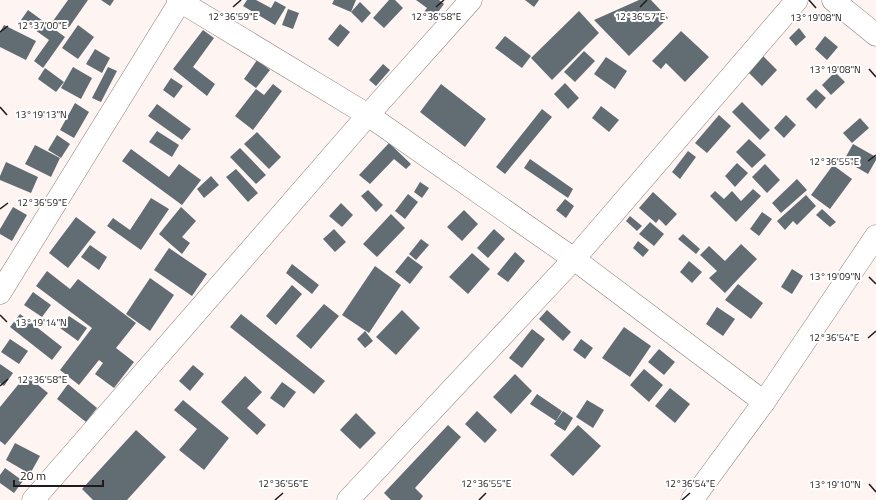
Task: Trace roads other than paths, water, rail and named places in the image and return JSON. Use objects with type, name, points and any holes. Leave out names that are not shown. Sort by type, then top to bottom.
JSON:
[{"type":"street","points":[[33,500],[368,115],[471,0]]},
{"type":"street","points":[[348,500],[574,259],[797,0]]},
{"type":"street","points":[[833,0],[876,35]]},
{"type":"street","points":[[0,293],[180,1],[368,115],[574,259],[764,402]]},
{"type":"street","points":[[692,500],[764,402],[876,236]]}]
